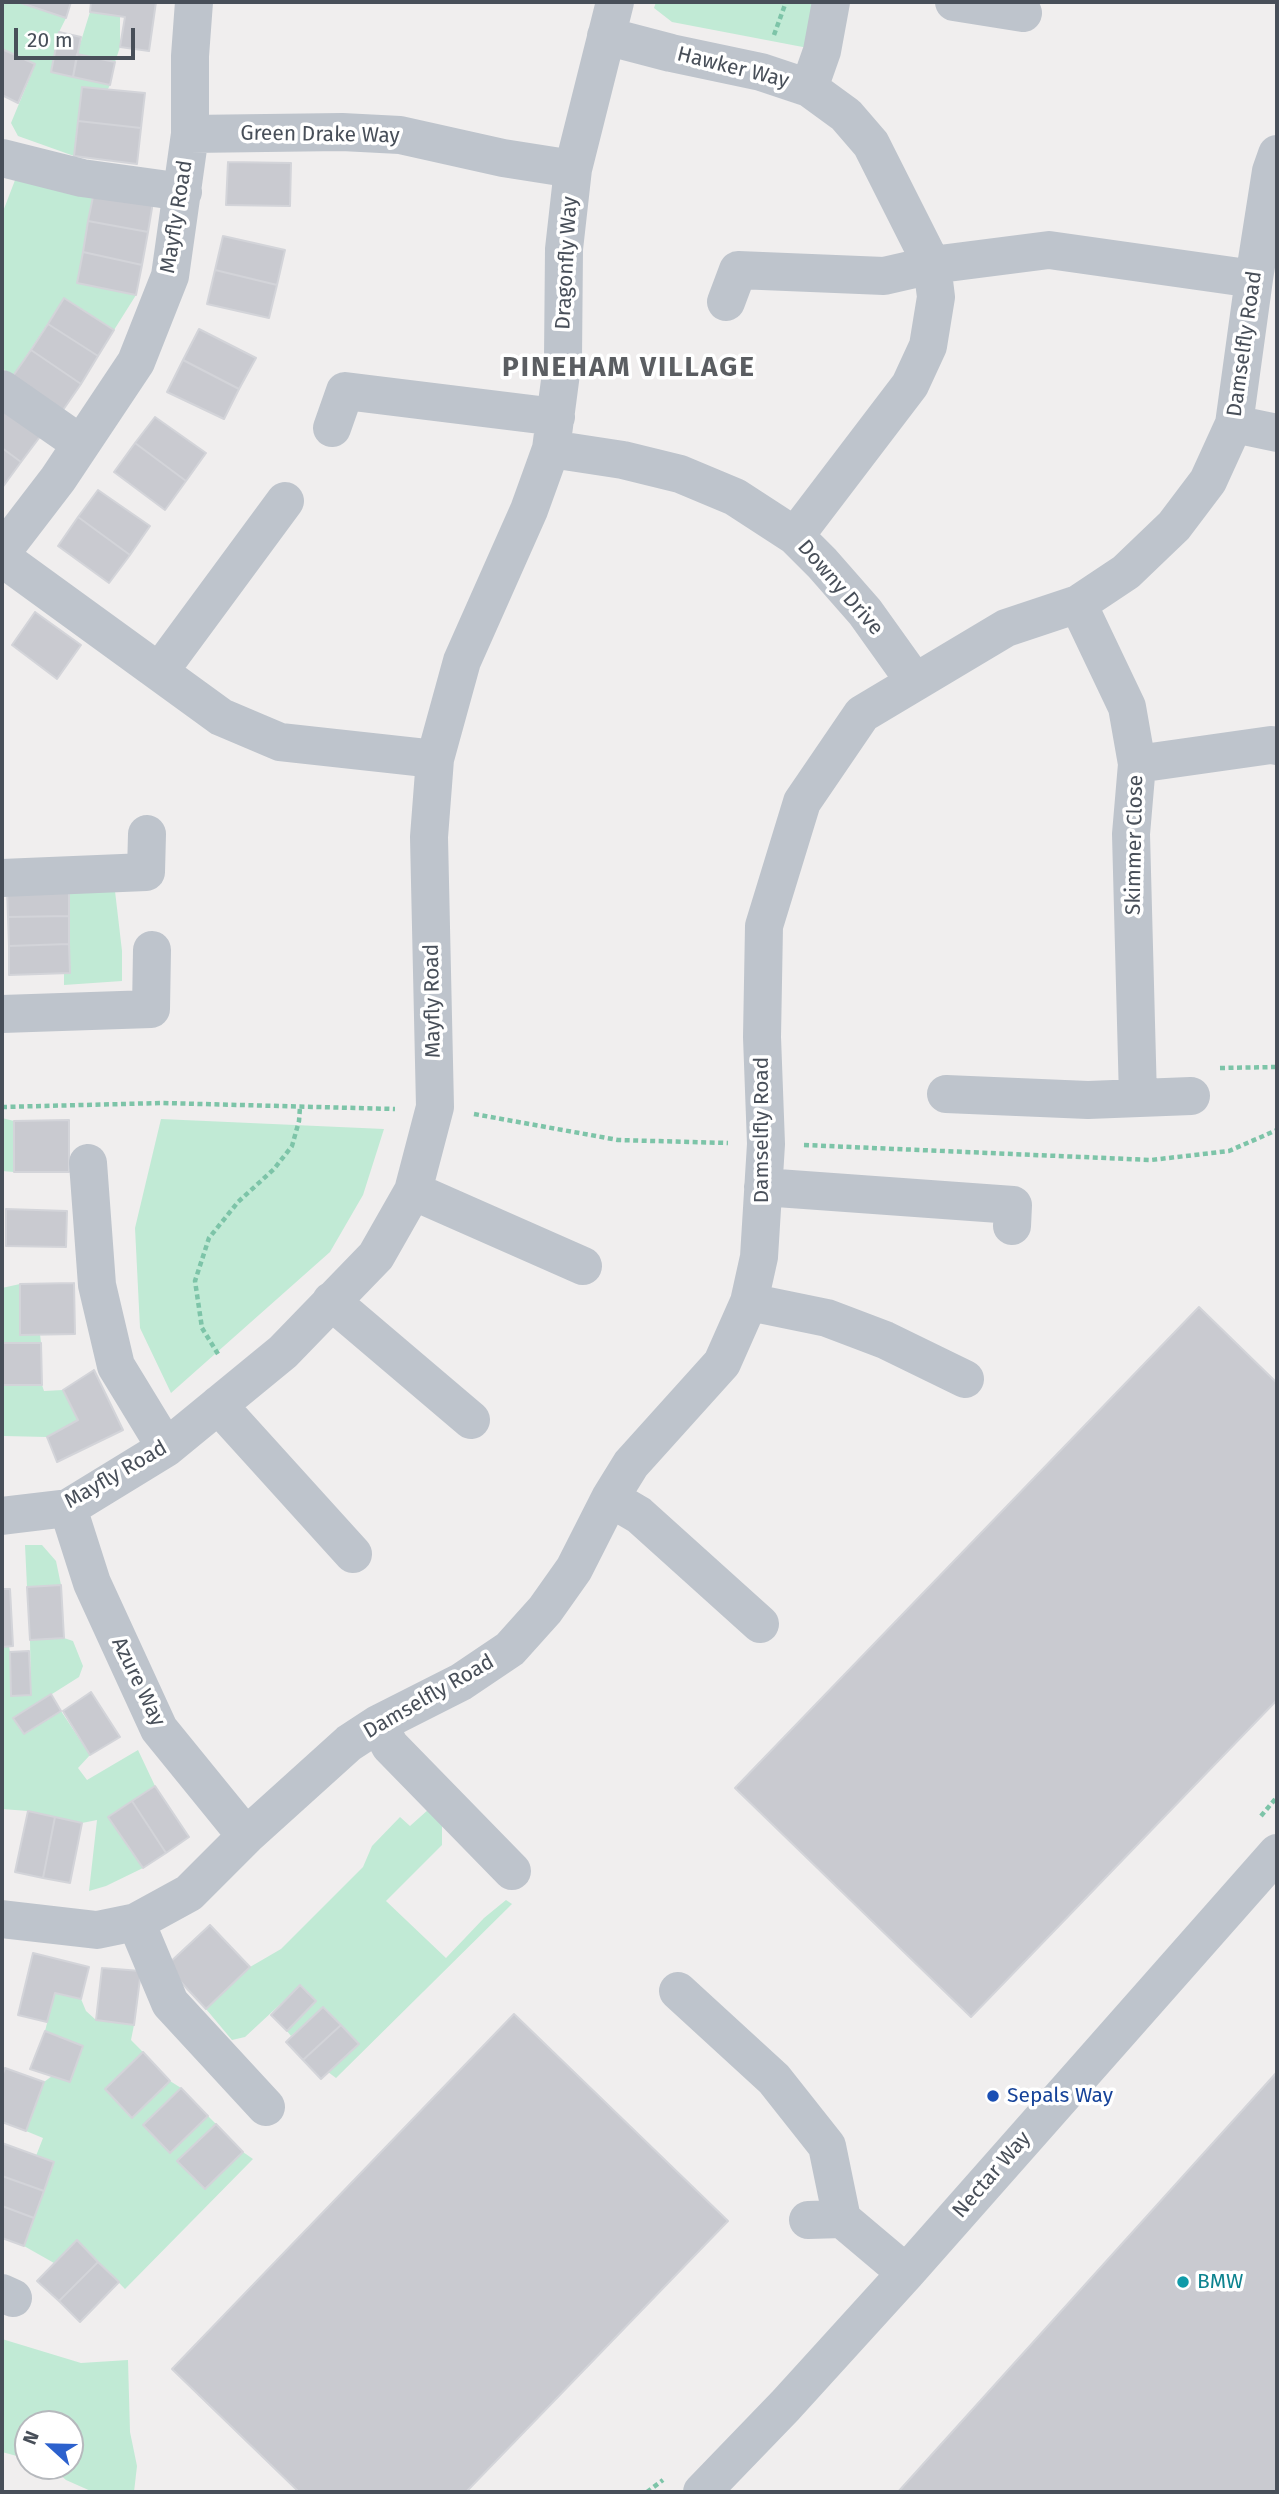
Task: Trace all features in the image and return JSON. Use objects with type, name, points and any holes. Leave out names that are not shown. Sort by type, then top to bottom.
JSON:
[{"type":"street","name":"Mayfly Road","points":[[2,1516],[68,1508],[166,1448],[283,1352],[376,1256],[413,1191],[435,1107],[429,837],[435,759],[280,742],[220,717],[159,672],[6,538],[58,479],[136,362],[170,276],[190,134],[190,56],[194,2]]},
{"type":"street","points":[[809,88],[822,51],[831,2]]},
{"type":"street","points":[[954,2],[1023,13]]},
{"type":"street","name":"Hawker Way","points":[[611,19],[671,53],[761,72],[809,88],[846,115],[871,144],[932,265],[936,297],[928,346],[910,385],[795,536]]},
{"type":"street","name":"Dragonfly Way","points":[[435,759],[462,661],[529,510],[554,433],[563,358],[564,249],[573,169],[611,19]]},
{"type":"street","name":"Green Drake Way","points":[[190,134],[342,132],[400,135],[503,158],[573,169]]},
{"type":"street","name":"Damselfly Road","points":[[2,1919],[97,1930],[136,1922],[189,1893],[246,1836],[349,1743],[378,1724],[461,1682],[510,1649],[545,1611],[574,1569],[610,1498],[631,1464],[722,1363],[749,1302],[759,1257],[766,1144],[762,1037],[764,926],[802,802],[862,714],[1006,628],[1078,604],[1126,572],[1174,526],[1208,481],[1234,424],[1271,170],[1277,154]]},
{"type":"street","points":[[2,158],[82,178],[183,192]]},
{"type":"street","points":[[726,302],[738,270],[884,276],[932,265],[1049,250],[1254,279]]},
{"type":"street","points":[[2,389],[81,444]]},
{"type":"street","name":"Downy Drive","points":[[332,428],[345,391],[554,433],[623,460],[680,474],[735,497],[795,536],[822,563],[864,612],[915,682]]},
{"type":"street","points":[[1234,424],[1277,433]]},
{"type":"street","points":[[159,672],[285,501]]},
{"type":"street","name":"Skimmer Close","points":[[1078,604],[1127,707],[1137,764],[1131,834],[1138,1098]]},
{"type":"street","points":[[1137,764],[1277,746]]},
{"type":"street","points":[[2,878],[146,872],[147,834]]},
{"type":"street","points":[[11,1014],[151,1009],[152,950]]},
{"type":"street","points":[[946,1094],[1088,1100],[1191,1096]]},
{"type":"street","points":[[88,1163],[97,1285],[116,1366],[166,1448]]},
{"type":"street","points":[[763,1186],[1013,1205],[1012,1226]]},
{"type":"street","points":[[413,1191],[583,1266]]},
{"type":"street","points":[[331,1301],[471,1420]]},
{"type":"street","points":[[749,1302],[827,1318],[884,1340],[965,1379]]},
{"type":"street","points":[[218,1405],[353,1554]]},
{"type":"street","points":[[610,1498],[639,1515],[761,1624]]},
{"type":"street","name":"Azure Way","points":[[68,1508],[92,1583],[159,1728],[246,1836]]},
{"type":"street","points":[[378,1724],[390,1746],[512,1871]]},
{"type":"street","name":"Nectar Way","points":[[702,2492],[786,2406],[1277,1853]]},
{"type":"street","points":[[136,1922],[170,2003],[267,2107]]},
{"type":"street","points":[[678,1991],[774,2079],[827,2146],[825,2220],[905,2273]]},
{"type":"path","points":[[1191,1096],[1204,1068],[1277,1067]]},
{"type":"path","points":[[2,1107],[163,1103]]},
{"type":"path","points":[[224,1364],[202,1328],[195,1281],[209,1238],[237,1202],[274,1169],[292,1146],[300,1107]]},
{"type":"path","points":[[766,1144],[1151,1160],[1229,1152],[1277,1130]]},
{"type":"green space","points":[[2,2],[18,2],[66,18],[59,32],[51,72],[110,85],[74,156],[18,136],[11,123],[35,65],[2,49]]},
{"type":"green space","points":[[656,2],[816,2],[808,48],[672,22],[654,8]]},
{"type":"green space","points":[[90,12],[120,16],[120,47],[115,62],[77,54]]},
{"type":"green space","points":[[17,175],[94,192],[77,283],[136,295],[114,330],[64,299],[13,376],[2,368],[2,214]]},
{"type":"green space","points":[[69,889],[115,891],[122,951],[122,981],[64,985],[64,974],[70,973]]},
{"type":"green space","points":[[2,1118],[14,1121],[14,1172],[2,1171]]},
{"type":"green space","points":[[161,1119],[384,1129],[363,1195],[330,1252],[171,1393],[140,1328],[135,1228]]},
{"type":"green space","points":[[20,1284],[20,1335],[40,1334],[41,1343],[2,1343],[2,1288]]},
{"type":"green space","points":[[4,1385],[42,1385],[44,1391],[63,1390],[78,1420],[47,1437],[4,1436]]},
{"type":"green space","points":[[25,1545],[42,1545],[56,1561],[61,1585],[27,1587]]},
{"type":"green space","points":[[64,1638],[73,1641],[83,1666],[79,1677],[14,1718],[24,1734],[61,1711],[90,1755],[78,1768],[87,1780],[138,1750],[155,1786],[109,1817],[143,1868],[89,1891],[97,1820],[82,1823],[28,1811],[2,1809],[2,1647],[9,1646],[11,1695],[31,1695],[30,1640]]},
{"type":"green space","points":[[429,1809],[442,1821],[442,1845],[386,1901],[446,1958],[484,1918],[506,1900],[512,1904],[336,2078],[328,2072],[358,2044],[324,2007],[291,2036],[287,2031],[316,2001],[301,1985],[245,2037],[232,2040],[206,2009],[250,1967],[281,1949],[363,1867],[372,1846],[400,1817],[410,1826]]},
{"type":"green space","points":[[55,1993],[81,1999],[86,2011],[96,2020],[134,2025],[131,2040],[143,2052],[105,2089],[131,2118],[170,2081],[181,2088],[143,2125],[170,2153],[208,2116],[216,2124],[178,2161],[204,2189],[243,2152],[253,2159],[125,2289],[77,2240],[54,2263],[24,2246],[54,2163],[36,2156],[43,2138],[26,2131],[44,2082],[52,2076],[70,2082],[83,2047],[45,2031]]},
{"type":"green space","points":[[2,2339],[81,2363],[128,2360],[130,2432],[137,2466],[134,2492],[93,2492],[66,2480],[84,2480],[84,2410],[14,2410],[14,2455],[2,2452]]},
{"type":"building","points":[[18,2],[71,2],[66,18]]},
{"type":"building","points":[[91,2],[156,2],[149,51],[120,47],[125,17],[90,12]]},
{"type":"building","points":[[59,32],[81,37],[73,77],[51,72]]},
{"type":"building","points":[[2,49],[35,64],[18,103],[2,95]]},
{"type":"building","points":[[77,54],[115,62],[110,85],[73,77]]},
{"type":"building","points":[[82,87],[145,93],[141,128],[78,121]]},
{"type":"building","points":[[78,121],[141,128],[137,164],[74,156]]},
{"type":"building","points":[[228,162],[291,163],[290,206],[226,205]]},
{"type":"building","points":[[94,192],[153,202],[148,232],[88,221]]},
{"type":"building","points":[[88,221],[148,232],[142,265],[83,252]]},
{"type":"building","points":[[223,236],[285,250],[277,285],[215,270]]},
{"type":"building","points":[[83,252],[142,265],[136,295],[77,283]]},
{"type":"building","points":[[215,270],[277,285],[269,318],[207,304]]},
{"type":"building","points":[[64,298],[114,330],[98,356],[48,324]]},
{"type":"building","points":[[48,324],[98,356],[81,384],[31,350]]},
{"type":"building","points":[[199,329],[256,358],[239,389],[183,360]]},
{"type":"building","points":[[31,350],[81,384],[63,410],[13,376]]},
{"type":"building","points":[[183,360],[239,389],[224,419],[167,392]]},
{"type":"building","points":[[2,406],[42,434],[21,462],[2,448]]},
{"type":"building","points":[[155,417],[206,453],[186,481],[135,443]]},
{"type":"building","points":[[135,443],[186,481],[165,510],[114,472]]},
{"type":"building","points":[[2,448],[21,462],[2,488]]},
{"type":"building","points":[[98,490],[150,526],[130,555],[78,517]]},
{"type":"building","points":[[78,517],[130,555],[109,583],[58,546]]},
{"type":"building","points":[[35,612],[81,645],[57,679],[12,645]]},
{"type":"building","points":[[69,889],[69,916],[8,917],[7,890]]},
{"type":"building","points":[[69,916],[69,944],[9,946],[8,917]]},
{"type":"building","points":[[69,944],[70,973],[9,975],[9,946]]},
{"type":"building","points":[[69,1120],[69,1172],[14,1172],[14,1121]]},
{"type":"building","points":[[6,1209],[67,1211],[66,1247],[6,1246]]},
{"type":"building","points":[[74,1283],[75,1334],[20,1335],[20,1284]]},
{"type":"building","points":[[1199,1307],[1277,1383],[1277,1700],[971,2017],[735,1788]]},
{"type":"building","points":[[2,1343],[41,1343],[42,1385],[2,1385]]},
{"type":"building","points":[[94,1370],[123,1430],[57,1462],[47,1437],[78,1420],[63,1390]]},
{"type":"building","points":[[61,1585],[64,1638],[30,1640],[27,1587]]},
{"type":"building","points":[[2,1589],[10,1589],[13,1646],[2,1647]]},
{"type":"building","points":[[29,1651],[31,1695],[11,1696],[10,1652]]},
{"type":"building","points":[[91,1692],[120,1737],[90,1755],[63,1711]]},
{"type":"building","points":[[51,1694],[61,1711],[24,1734],[13,1718]]},
{"type":"building","points":[[155,1786],[189,1837],[166,1853],[132,1801]]},
{"type":"building","points":[[132,1801],[166,1853],[143,1868],[108,1817]]},
{"type":"building","points":[[28,1811],[55,1817],[43,1878],[15,1872]]},
{"type":"building","points":[[55,1817],[82,1823],[70,1883],[43,1878]]},
{"type":"building","points":[[210,1925],[250,1967],[206,2009],[166,1966]]},
{"type":"building","points":[[33,1953],[89,1967],[81,1999],[55,1993],[47,2022],[18,2015]]},
{"type":"building","points":[[102,1968],[141,1971],[134,2025],[96,2020]]},
{"type":"building","points":[[300,1985],[316,2001],[287,2031],[271,2015]]},
{"type":"building","points":[[323,2007],[341,2025],[303,2060],[286,2042]]},
{"type":"building","points":[[514,2014],[728,2221],[466,2492],[299,2492],[172,2369]]},
{"type":"building","points":[[341,2025],[359,2044],[321,2079],[303,2060]]},
{"type":"building","points":[[45,2031],[83,2046],[70,2082],[30,2069]]},
{"type":"building","points":[[143,2052],[170,2081],[132,2118],[105,2089]]},
{"type":"building","points":[[5,2068],[44,2082],[26,2131],[2,2122],[2,2077]]},
{"type":"building","name":"BMW","points":[[1277,2072],[1277,2492],[898,2492]]},
{"type":"building","points":[[181,2088],[208,2116],[170,2153],[143,2125]]},
{"type":"building","points":[[216,2124],[243,2152],[205,2189],[177,2161]]},
{"type":"building","points":[[2,2143],[54,2162],[44,2191],[2,2176]]},
{"type":"building","points":[[2,2176],[44,2191],[34,2218],[2,2206]]},
{"type":"building","points":[[2,2206],[34,2218],[24,2246],[2,2238]]},
{"type":"building","points":[[77,2240],[98,2262],[59,2301],[37,2281]]},
{"type":"building","points":[[98,2262],[119,2282],[80,2322],[59,2301]]},
{"type":"place","name":"Sepals Way","points":[[993,2096]]},
{"type":"place","name":"BMW","points":[[1183,2282]]},
{"type":"district","name":"PINEHAM VILLAGE","points":[[629,368]]}]
